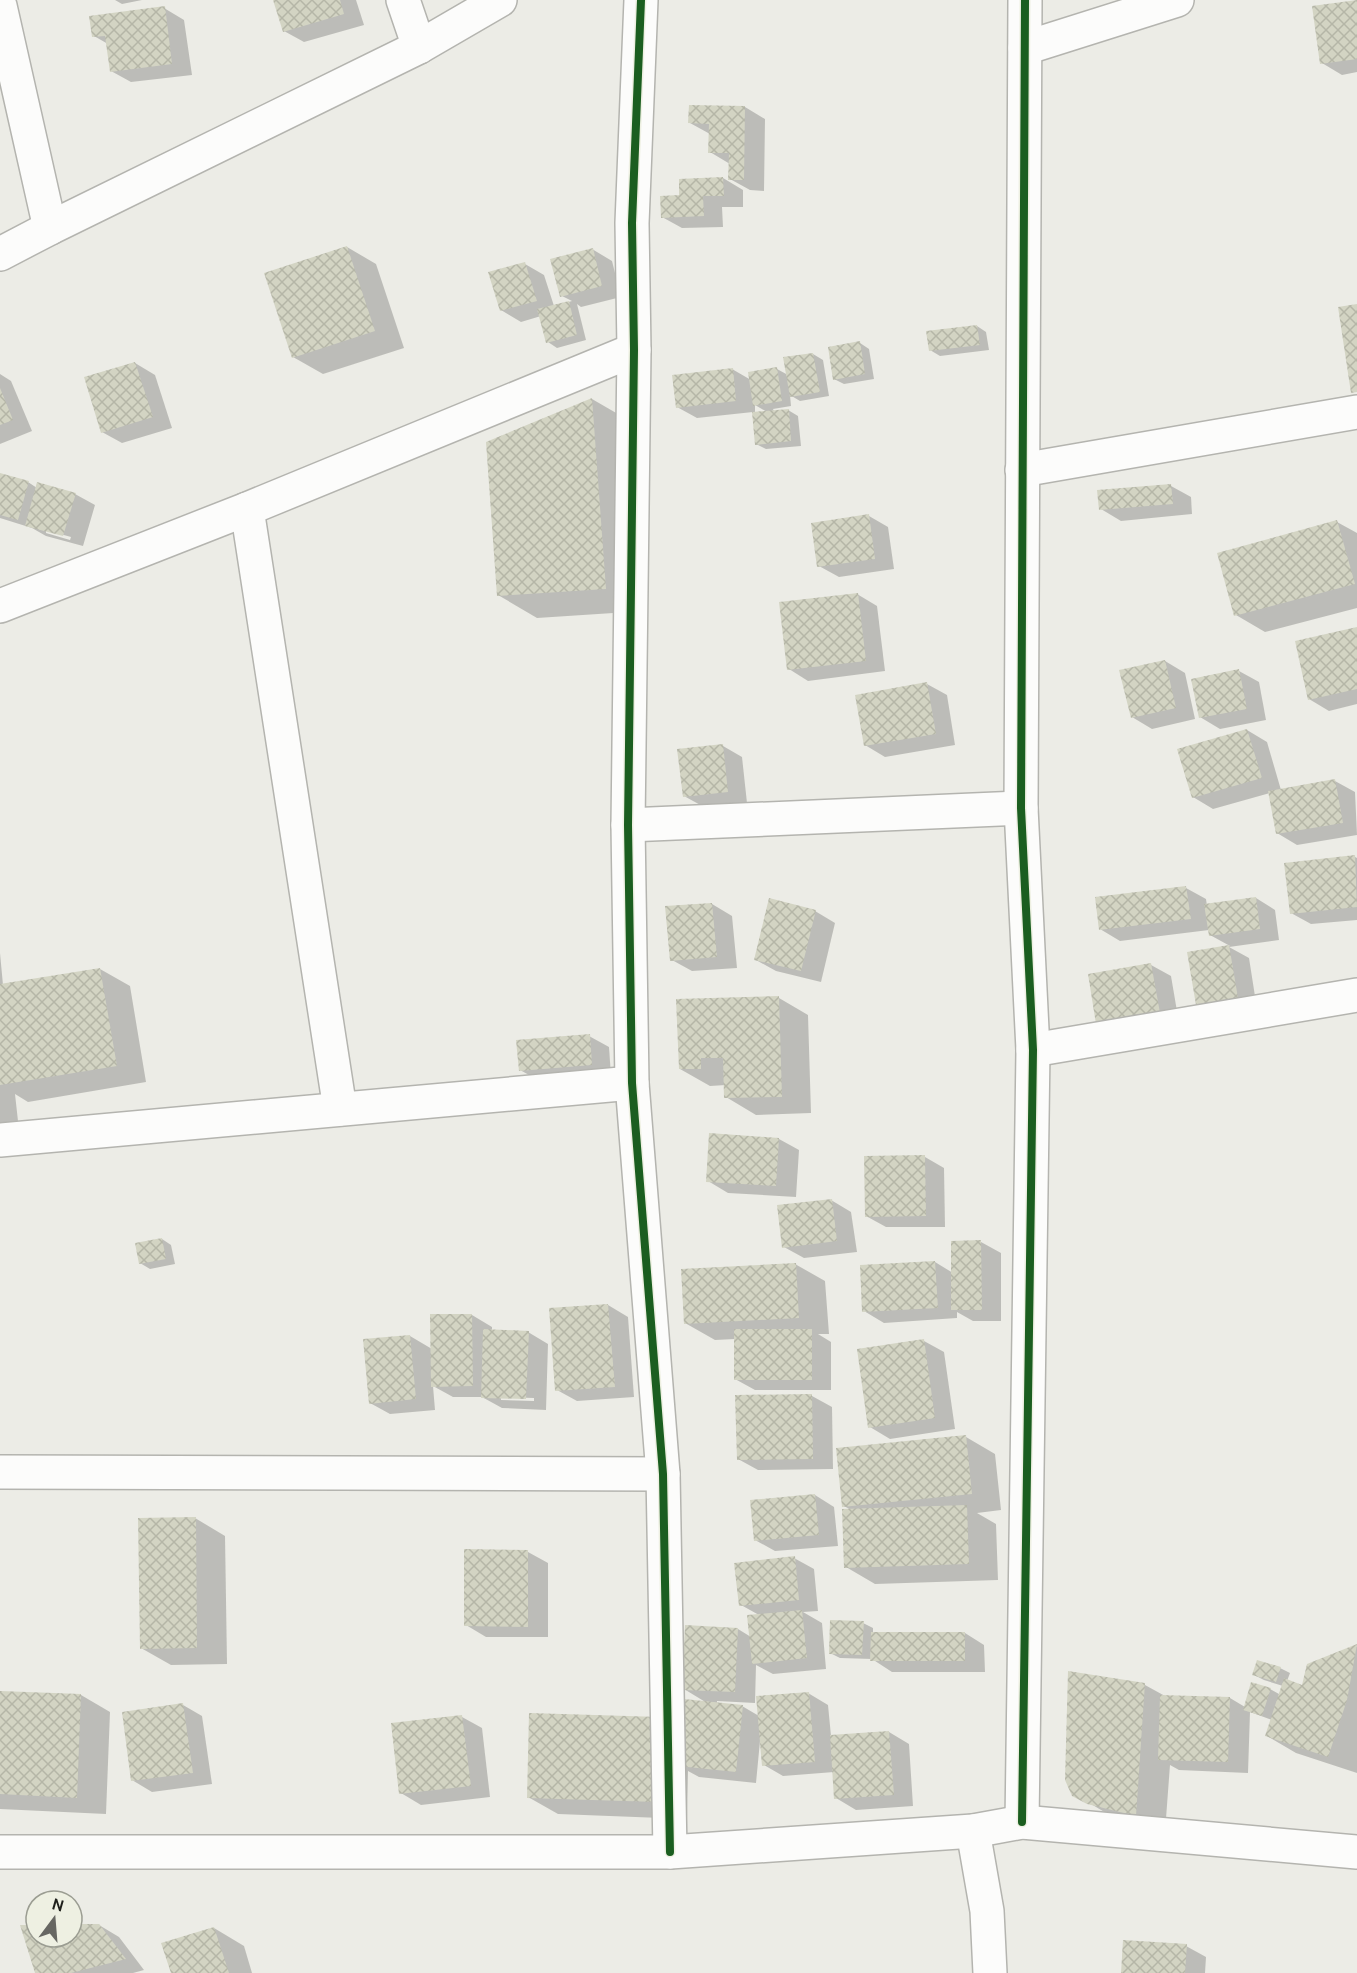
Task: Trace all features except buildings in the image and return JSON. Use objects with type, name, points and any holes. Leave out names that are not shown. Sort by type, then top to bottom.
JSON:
[{"type":"street","points":[[403,0],[419,47]]},
{"type":"street","points":[[0,254],[419,47],[500,0]]},
{"type":"street","points":[[641,0],[632,223],[634,350],[628,825],[632,1083],[663,1474],[670,1852]]},
{"type":"street","points":[[1022,1822],[1033,1050],[1021,808],[1025,0]]},
{"type":"street","points":[[1025,48],[1176,0]]},
{"type":"street","points":[[0,6],[50,228]]},
{"type":"street","points":[[0,606],[634,350]]},
{"type":"street","points":[[1022,470],[1357,412]]},
{"type":"street","points":[[247,508],[340,1109]]},
{"type":"street","points":[[628,825],[1021,808]]},
{"type":"street","points":[[1033,1050],[1357,995]]},
{"type":"street","points":[[0,1140],[632,1083]]},
{"type":"street","points":[[0,1472],[663,1474]]},
{"type":"street","points":[[0,1852],[670,1852],[973,1831],[1022,1822],[1357,1852]]},
{"type":"street","points":[[973,1831],[987,1911],[990,1973]]},
{"type":"cycle path","points":[[641,0],[632,223],[634,350],[628,825],[632,1083],[663,1474],[670,1852]]},
{"type":"cycle path","points":[[1022,1822],[1033,1050],[1021,808],[1025,0]]}]
